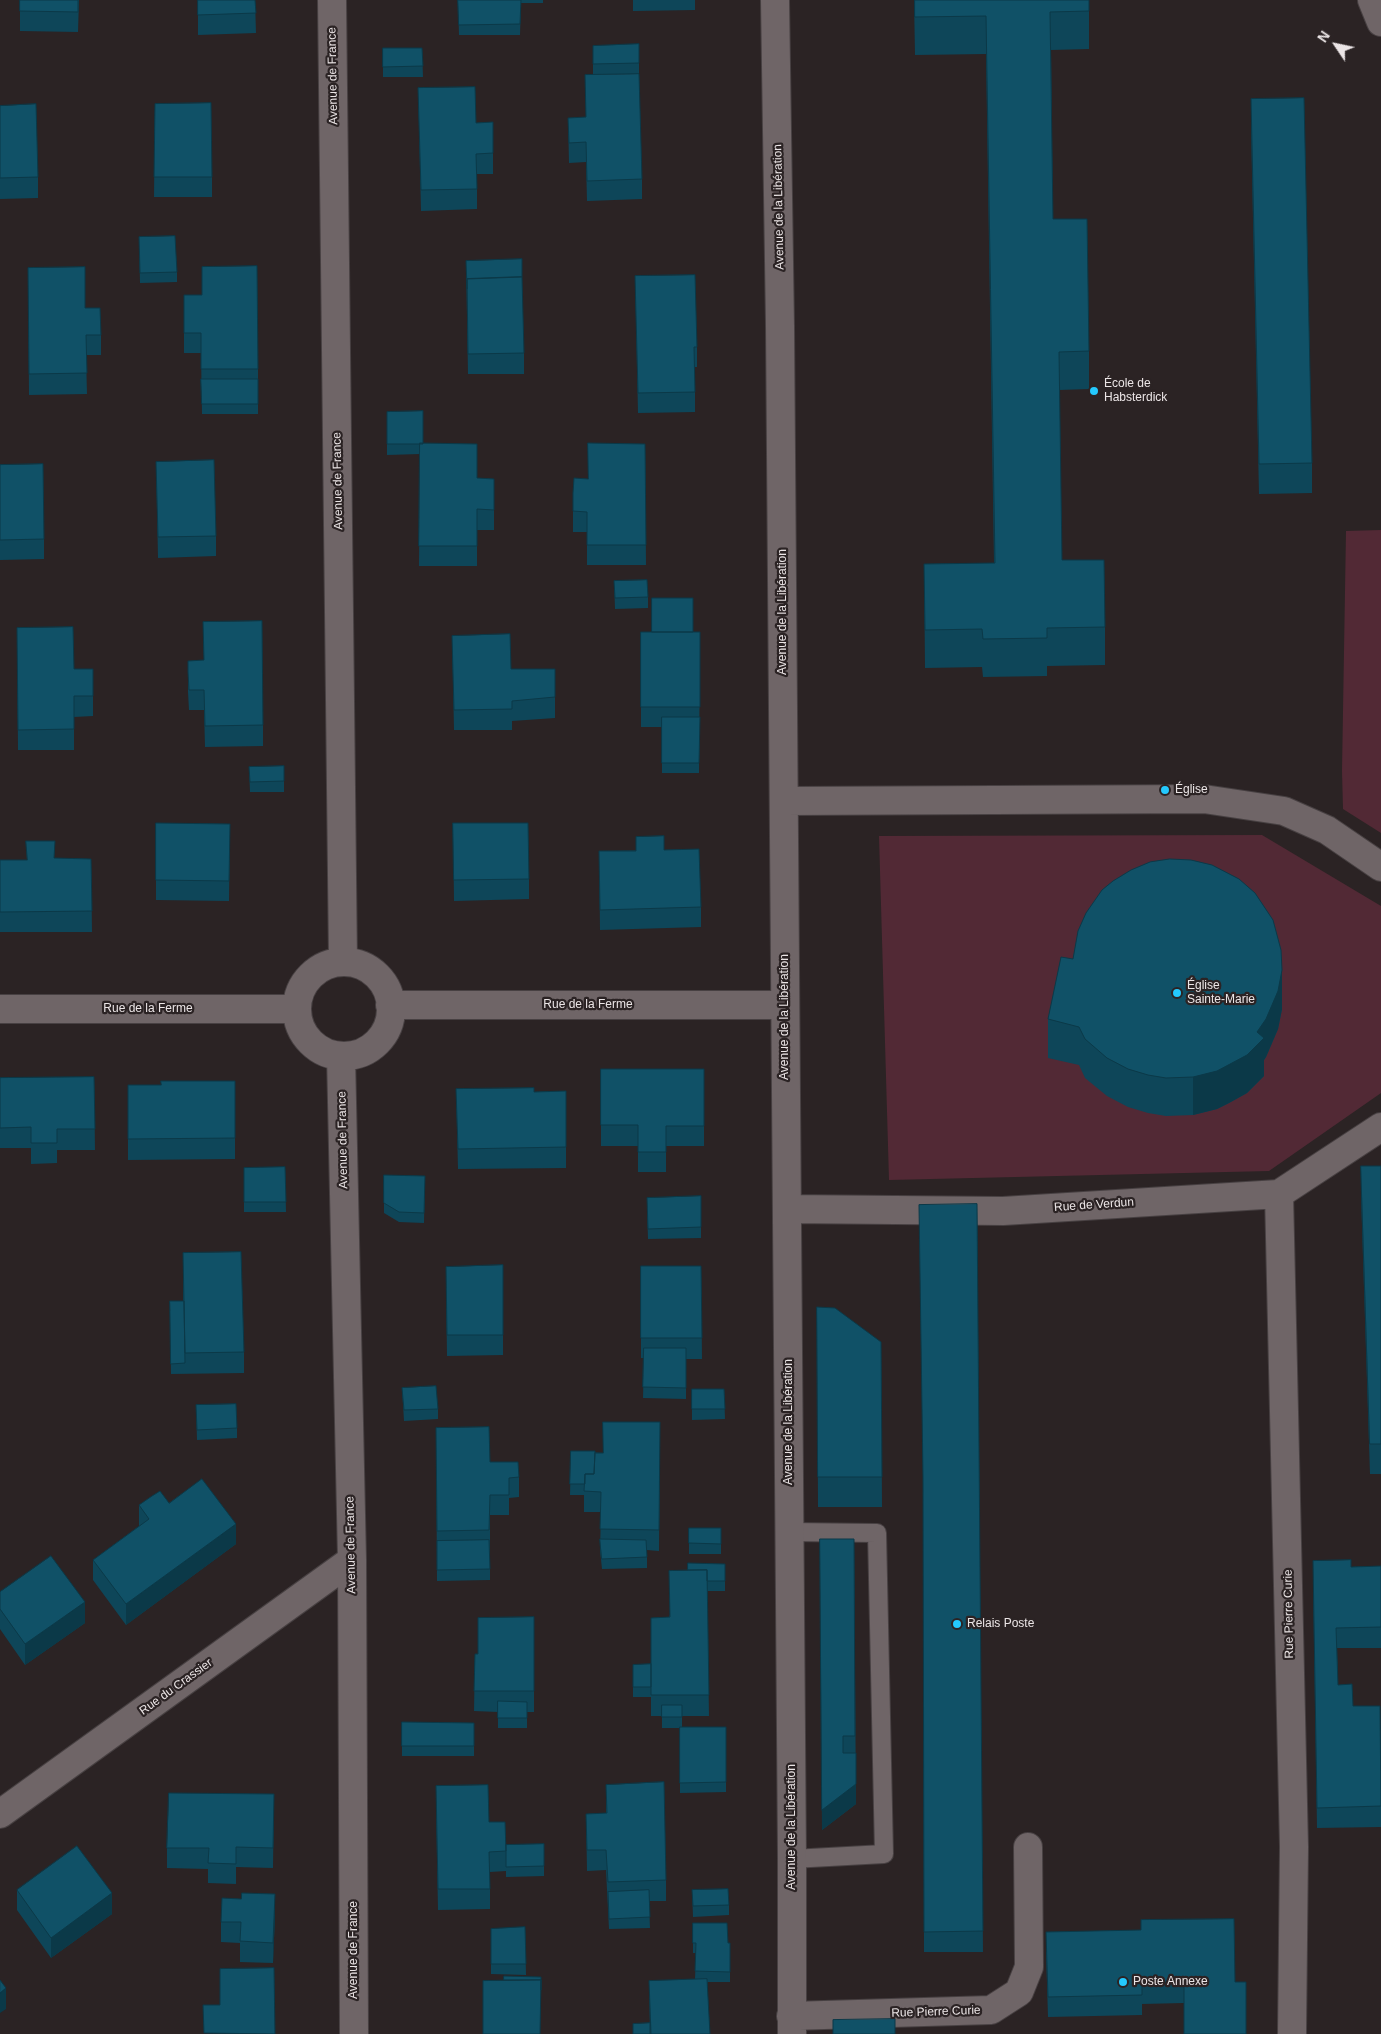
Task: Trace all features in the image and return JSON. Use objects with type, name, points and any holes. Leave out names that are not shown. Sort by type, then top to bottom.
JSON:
[{"type":"street","name":"Avenue de France","points":[[332,0],[343,962]]},
{"type":"street","name":"Avenue de la Libération","points":[[775,0],[784,801],[792,2025]]},
{"type":"street","points":[[1372,0],[1381,22]]},
{"type":"street","points":[[784,801],[1204,799],[1284,811],[1327,830],[1381,867]]},
{"type":"street","points":[[343,962],[357,964],[370,970],[387,991],[390,1005],[389,1021],[382,1035],[371,1047],[357,1054],[341,1056],[327,1053],[315,1046],[305,1036],[296,1009],[299,994],[305,981],[316,971],[329,964],[343,962]]},
{"type":"street","name":"Rue de la Ferme","points":[[390,1005],[785,1005]]},
{"type":"street","name":"Rue de la Ferme","points":[[0,1009],[296,1009]]},
{"type":"street","name":"Avenue de France","points":[[341,1056],[352,1560],[354,2034]]},
{"type":"street","name":"Rue de Verdun","points":[[787,1209],[1003,1211],[1279,1194],[1381,1127]]},
{"type":"street","name":"Rue Pierre Curie","points":[[1279,1194],[1293,1837],[1292,2034]]},
{"type":"street","name":"Rue du Crassier","points":[[0,1814],[352,1560]]},
{"type":"street","name":"Rue Pierre Curie","points":[[792,2025],[991,2010],[1019,1992],[1030,1967],[1028,1847]]},
{"type":"lane","points":[[789,1532],[877,1533],[884,1854],[792,1858]]},
{"type":"shaded area","points":[[1381,530],[1381,833],[1343,809],[1342,771],[1346,531]]},
{"type":"shaded area","points":[[1262,835],[1381,906],[1381,1093],[1269,1171],[889,1180],[879,836]]},
{"type":"building","points":[[20,0],[78,0],[78,12],[20,11]]},
{"type":"building","points":[[198,0],[255,0],[256,13],[198,15]]},
{"type":"building","points":[[458,0],[521,0],[520,24],[459,25]]},
{"type":"building","points":[[915,0],[1089,0],[1089,11],[1050,12],[1053,219],[1087,219],[1089,351],[1059,352],[1062,560],[1104,560],[1105,627],[1047,628],[1047,638],[983,639],[982,629],[925,630],[924,564],[995,563],[986,16],[915,17]]},
{"type":"building","points":[[639,44],[639,63],[593,64],[593,46]]},
{"type":"building","points":[[383,48],[422,48],[423,66],[383,67]]},
{"type":"building","points":[[639,74],[642,179],[587,181],[586,142],[569,143],[568,118],[586,117],[585,75]]},
{"type":"building","points":[[475,87],[476,123],[493,122],[493,153],[476,154],[477,189],[421,190],[418,88]]},
{"type":"building","points":[[1304,98],[1312,463],[1259,464],[1251,99]]},
{"type":"building","points":[[211,103],[212,177],[154,177],[155,104]]},
{"type":"building","points":[[36,104],[38,177],[0,178],[0,106]]},
{"type":"building","points":[[175,236],[177,272],[140,273],[139,237]]},
{"type":"building","points":[[522,259],[522,277],[467,279],[467,289],[466,261]]},
{"type":"building","points":[[257,266],[258,369],[201,369],[201,333],[184,333],[184,295],[202,295],[202,267]]},
{"type":"building","points":[[85,267],[85,308],[100,308],[101,335],[86,335],[87,373],[29,374],[28,268]]},
{"type":"building","points":[[695,275],[697,347],[694,347],[695,392],[638,393],[635,276]]},
{"type":"building","points":[[522,277],[524,353],[468,354],[467,279]]},
{"type":"building","points":[[201,379],[258,379],[258,404],[202,404]]},
{"type":"building","points":[[423,411],[423,444],[387,444],[387,412]]},
{"type":"building","points":[[420,443],[477,444],[477,478],[494,479],[494,510],[477,509],[477,546],[419,546]]},
{"type":"building","points":[[588,443],[645,444],[646,545],[587,545],[587,512],[573,511],[573,493],[574,478],[588,479]]},
{"type":"building","points":[[214,460],[216,536],[158,537],[156,462]]},
{"type":"building","points":[[43,464],[44,539],[0,540],[0,465]]},
{"type":"building","points":[[647,580],[648,597],[615,598],[614,581]]},
{"type":"building","points":[[652,598],[693,598],[693,632],[652,632]]},
{"type":"building","points":[[262,621],[263,725],[205,726],[204,690],[189,690],[188,672],[188,661],[204,660],[203,622]]},
{"type":"building","points":[[73,627],[74,669],[93,669],[93,696],[74,696],[74,729],[18,730],[17,628]]},
{"type":"building","points":[[641,632],[700,632],[700,707],[641,707]]},
{"type":"building","points":[[510,634],[511,669],[555,669],[555,697],[512,701],[512,709],[454,710],[452,636]]},
{"type":"building","points":[[662,717],[700,717],[699,763],[662,763]]},
{"type":"building","points":[[284,766],[284,781],[250,782],[249,767]]},
{"type":"building","points":[[156,823],[230,824],[229,881],[156,880]]},
{"type":"building","points":[[453,823],[528,823],[529,879],[454,880]]},
{"type":"building","points":[[664,836],[664,850],[699,849],[701,907],[600,910],[599,851],[636,851],[636,837]]},
{"type":"building","points":[[26,841],[55,841],[54,858],[91,859],[92,911],[0,912],[0,860],[27,860]]},
{"type":"building","name":"Église Sainte-Marie","points":[[1170,859],[1191,860],[1212,865],[1239,879],[1255,893],[1273,920],[1281,950],[1282,970],[1278,991],[1266,1019],[1257,1032],[1264,1038],[1247,1055],[1217,1071],[1193,1077],[1166,1078],[1128,1069],[1107,1058],[1085,1039],[1079,1027],[1048,1019],[1061,957],[1073,959],[1078,931],[1086,913],[1102,890],[1131,870],[1150,862]]},
{"type":"building","points":[[601,1069],[704,1069],[704,1126],[666,1126],[666,1152],[638,1152],[638,1125],[601,1125]]},
{"type":"building","points":[[94,1077],[95,1129],[57,1129],[57,1143],[31,1143],[31,1127],[0,1128],[0,1078]]},
{"type":"building","points":[[161,1081],[235,1081],[235,1138],[128,1139],[128,1085],[161,1085]]},
{"type":"building","points":[[534,1088],[534,1092],[566,1091],[566,1147],[458,1149],[456,1089]]},
{"type":"building","points":[[1361,1166],[1381,1166],[1381,1444],[1370,1444]]},
{"type":"building","points":[[285,1167],[286,1202],[244,1202],[244,1168]]},
{"type":"building","points":[[384,1175],[425,1176],[424,1213],[399,1212],[384,1203]]},
{"type":"building","points":[[701,1196],[701,1227],[648,1229],[647,1198]]},
{"type":"building","points":[[977,1204],[983,1931],[924,1932],[923,1476],[919,1205]]},
{"type":"building","points":[[241,1252],[244,1352],[185,1353],[183,1253]]},
{"type":"building","points":[[503,1265],[503,1335],[447,1335],[446,1267]]},
{"type":"building","points":[[641,1266],[701,1266],[702,1338],[641,1338]]},
{"type":"building","points":[[170,1301],[184,1301],[185,1363],[171,1364]]},
{"type":"building","points":[[817,1307],[835,1308],[881,1342],[882,1477],[818,1477]]},
{"type":"building","points":[[644,1348],[686,1348],[686,1388],[643,1387]]},
{"type":"building","points":[[436,1386],[438,1409],[404,1410],[402,1388]]},
{"type":"building","points":[[692,1389],[724,1389],[725,1409],[692,1409]]},
{"type":"building","points":[[236,1404],[237,1428],[197,1430],[196,1405]]},
{"type":"building","points":[[603,1422],[660,1422],[659,1530],[600,1529],[601,1492],[584,1491],[585,1474],[594,1474],[595,1453],[603,1453]]},
{"type":"building","points":[[489,1427],[490,1462],[518,1462],[519,1477],[509,1478],[509,1495],[490,1495],[489,1530],[437,1531],[436,1428]]},
{"type":"building","points":[[571,1451],[595,1451],[594,1474],[585,1474],[585,1484],[570,1484]]},
{"type":"building","points":[[202,1479],[236,1524],[126,1604],[93,1560],[149,1519],[139,1505],[160,1491],[169,1503]]},
{"type":"building","points":[[689,1528],[721,1528],[721,1544],[689,1543]]},
{"type":"building","points":[[600,1539],[646,1540],[647,1557],[602,1559]]},
{"type":"building","points":[[820,1539],[854,1539],[855,1736],[843,1736],[843,1753],[856,1753],[856,1784],[822,1810]]},
{"type":"building","points":[[489,1540],[490,1569],[437,1570],[437,1541]]},
{"type":"building","points":[[51,1556],[85,1602],[25,1644],[0,1609],[0,1592]]},
{"type":"building","points":[[1351,1560],[1351,1567],[1381,1566],[1381,1627],[1336,1628],[1338,1685],[1352,1684],[1353,1706],[1380,1706],[1381,1806],[1317,1808],[1313,1561]]},
{"type":"building","points":[[688,1563],[725,1564],[725,1581],[707,1581],[707,1570],[688,1570]]},
{"type":"building","points":[[707,1570],[709,1695],[651,1695],[651,1618],[670,1617],[669,1571]]},
{"type":"building","points":[[534,1617],[534,1691],[474,1691],[475,1654],[478,1654],[478,1618]]},
{"type":"building","points":[[651,1664],[651,1687],[633,1687],[633,1665]]},
{"type":"building","points":[[498,1701],[527,1702],[527,1718],[498,1718]]},
{"type":"building","points":[[662,1705],[682,1705],[682,1717],[662,1717]]},
{"type":"building","points":[[402,1722],[474,1723],[474,1746],[402,1746]]},
{"type":"building","points":[[680,1727],[726,1727],[726,1782],[680,1783]]},
{"type":"building","points":[[664,1782],[666,1880],[608,1882],[606,1850],[587,1850],[586,1814],[607,1813],[606,1785]]},
{"type":"building","points":[[488,1785],[489,1822],[505,1822],[506,1851],[489,1852],[490,1889],[438,1889],[436,1786]]},
{"type":"building","points":[[169,1793],[274,1794],[273,1848],[236,1847],[236,1864],[208,1863],[209,1848],[167,1848]]},
{"type":"building","points":[[544,1844],[544,1866],[506,1867],[506,1845]]},
{"type":"building","points":[[77,1846],[112,1893],[51,1938],[17,1890]]},
{"type":"building","points":[[728,1889],[729,1905],[693,1906],[692,1890]]},
{"type":"building","points":[[649,1890],[650,1917],[609,1919],[608,1892]]},
{"type":"building","points":[[242,1893],[275,1894],[273,1943],[240,1941],[241,1922],[221,1922],[222,1898],[241,1899]]},
{"type":"building","points":[[1234,1919],[1235,1982],[1246,1982],[1246,2034],[1184,2034],[1184,1982],[1142,1983],[1142,1995],[1048,1997],[1046,1932],[1141,1930],[1141,1920]]},
{"type":"building","points":[[693,1923],[727,1923],[728,1943],[730,1943],[730,1972],[695,1971],[696,1943],[693,1943]]},
{"type":"building","points":[[525,1927],[526,1964],[491,1964],[491,1929]]},
{"type":"building","points":[[274,1968],[275,2034],[204,2033],[203,2005],[220,2005],[220,1969]]},
{"type":"building","points":[[504,1976],[541,1977],[541,1980],[504,1980]]},
{"type":"building","points":[[707,1979],[710,2034],[651,2034],[649,1981]]},
{"type":"building","points":[[0,1980],[6,1988],[0,1993]]},
{"type":"building","points":[[541,1980],[540,2034],[483,2034],[483,1981]]},
{"type":"building","points":[[895,2019],[895,2034],[833,2034],[833,2020]]},
{"type":"building","points":[[650,2023],[650,2034],[633,2034],[633,2024]]},
{"type":"place","name":"École de Habsterdick","points":[[1094,391]]},
{"type":"place","name":"Église","points":[[1165,790]]},
{"type":"place","name":"Église Sainte-Marie","points":[[1177,993]]},
{"type":"place","name":"Relais Poste","points":[[957,1624]]},
{"type":"place","name":"Poste Annexe","points":[[1123,1982]]}]
